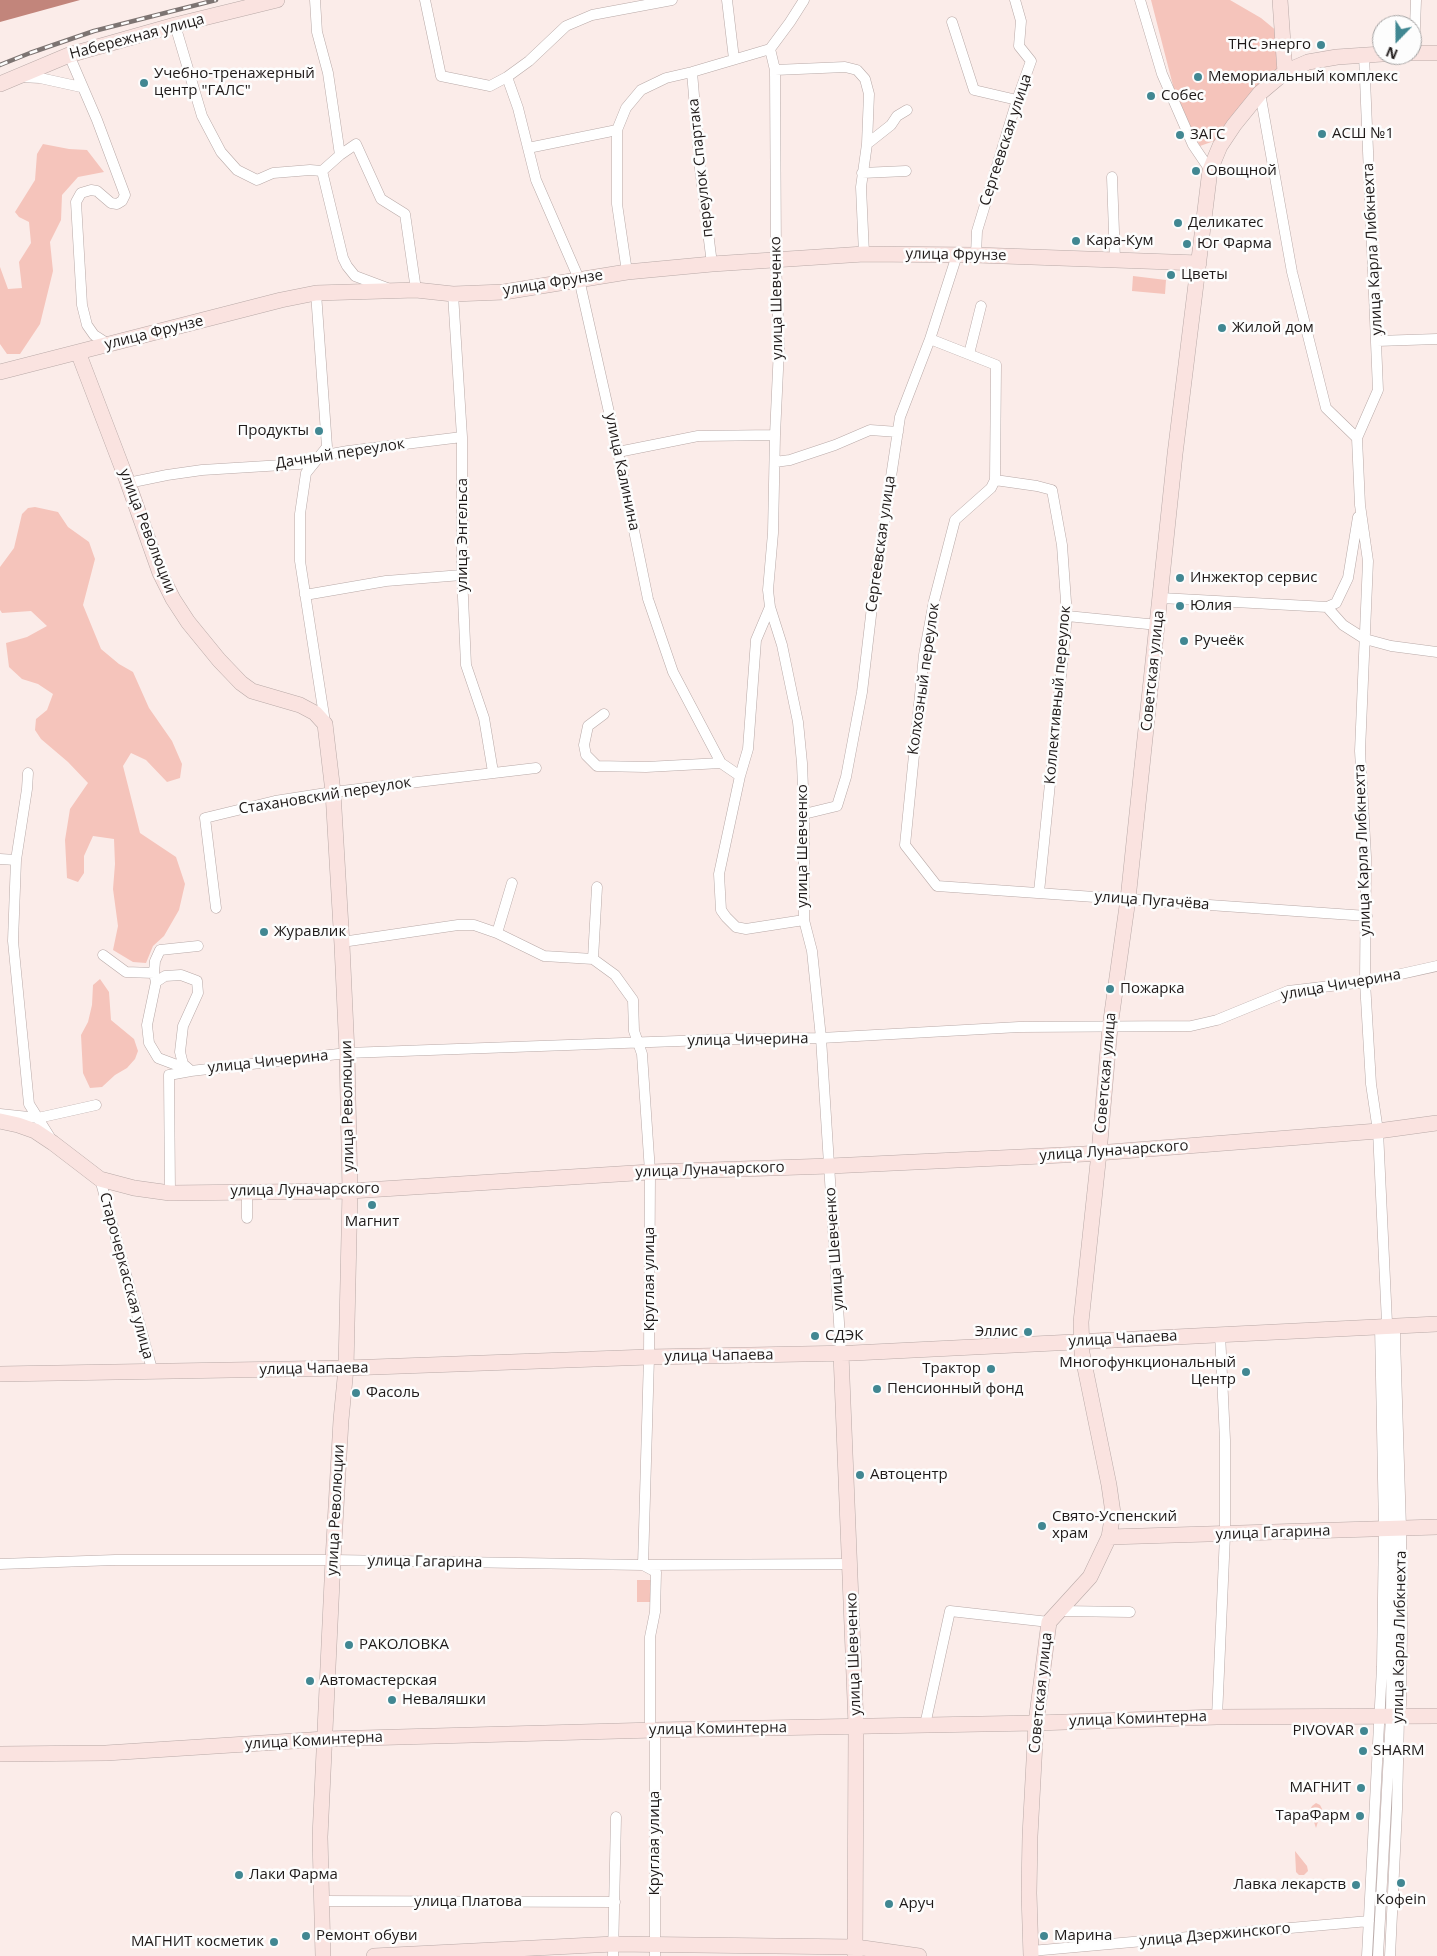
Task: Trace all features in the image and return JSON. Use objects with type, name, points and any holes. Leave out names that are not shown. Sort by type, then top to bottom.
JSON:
[{"type":"street","name":"Набережная улица","points":[[0,84],[69,55],[176,25],[277,0]]},
{"type":"street","points":[[315,0],[317,32],[328,73],[340,155]]},
{"type":"street","points":[[424,0],[440,76],[490,86],[507,78],[529,61],[566,26],[592,15],[672,0]]},
{"type":"street","points":[[727,0],[734,59]]},
{"type":"street","points":[[628,272],[617,204],[617,130],[626,108],[641,90],[666,78],[770,49],[804,0]]},
{"type":"street","name":"Сергеевская улица","points":[[976,255],[977,230],[1031,61],[1019,46],[1021,21],[1015,0]]},
{"type":"street","points":[[1140,0],[1162,74],[1193,144],[1210,170]]},
{"type":"street","points":[[1280,0],[1285,72]]},
{"type":"street","points":[[1415,15],[1416,0]]},
{"type":"street","points":[[952,22],[974,90],[1017,100]]},
{"type":"street","points":[[176,25],[202,116],[221,152],[237,170],[257,180],[273,173],[322,170],[356,144],[381,199],[405,214],[416,290]]},
{"type":"street","name":"улица Шевченко","points":[[770,49],[775,70],[776,260],[779,348],[773,533],[768,590],[770,608],[782,645],[798,722],[804,814],[804,920],[812,951],[830,1166],[841,1354],[856,1725],[856,1952]]},
{"type":"street","points":[[1422,53],[1437,53]]},
{"type":"street","points":[[69,55],[81,87],[97,120],[125,195],[122,201],[117,204],[111,203],[97,191],[91,190],[81,193],[76,202],[82,305],[87,325],[94,335],[108,344]]},
{"type":"street","name":"улица Карла Либкнехта","points":[[1364,55],[1378,390],[1357,438],[1360,505],[1368,561],[1360,751],[1366,857],[1365,982],[1372,1084],[1378,1131],[1387,1325],[1392,1528],[1390,1716],[1378,1956]]},
{"type":"street","name":"Советская улица","points":[[1031,1954],[1030,1846],[1036,1723],[1049,1622],[1090,1577],[1108,1537],[1113,1513],[1080,1342],[1081,1322],[1110,1027],[1128,899],[1175,454],[1210,170],[1220,146],[1260,93],[1285,72],[1308,62],[1337,57],[1372,55]]},
{"type":"street","points":[[775,70],[845,67],[857,70],[865,79],[870,94],[867,144],[861,187],[864,254]]},
{"type":"street","name":"переулок Спартака","points":[[692,72],[700,168],[712,264]]},
{"type":"street","points":[[17,77],[40,78],[81,87]]},
{"type":"street","name":"улица Калинина","points":[[507,78],[518,108],[536,180],[579,280],[618,452],[648,599],[673,672],[721,763],[740,776]]},
{"type":"street","points":[[1260,93],[1292,272],[1326,408],[1357,438]]},
{"type":"street","points":[[867,144],[891,125],[897,116],[907,110]]},
{"type":"street","points":[[528,148],[617,130]]},
{"type":"street","points":[[322,170],[343,258],[347,266],[354,276],[393,291]]},
{"type":"street","points":[[862,173],[906,171]]},
{"type":"street","points":[[1112,177],[1115,260]]},
{"type":"street","name":"улица Фрунзе","points":[[0,372],[281,300],[316,293],[416,290],[454,294],[504,292],[628,272],[712,264],[864,254],[976,255],[1199,263]]},
{"type":"street","name":"Сергеевская улица","points":[[804,814],[837,806],[846,777],[862,692],[874,590],[900,418],[930,340],[957,255]]},
{"type":"street","points":[[316,293],[327,447],[306,474],[300,514],[300,561],[325,724]]},
{"type":"street","name":"улица Энгельса","points":[[454,294],[462,437],[462,575],[466,665],[484,718],[493,772]]},
{"type":"street","points":[[969,354],[981,306]]},
{"type":"street","points":[[1377,341],[1437,339]]},
{"type":"street","points":[[930,340],[996,365],[995,480]]},
{"type":"street","name":"улица Революции","points":[[78,352],[160,573],[173,599],[188,622],[241,684],[252,691],[300,705],[315,713],[325,724],[333,792],[342,942],[350,1191],[346,1368],[340,1420],[320,1838],[323,1956]]},
{"type":"street","points":[[775,462],[790,460],[835,445],[870,430],[898,432]]},
{"type":"street","points":[[618,452],[698,436],[775,435]]},
{"type":"street","name":"Дачный переулок","points":[[128,483],[168,474],[202,470],[299,464],[309,462],[320,456],[462,437]]},
{"type":"street","name":"Коллективный переулок","points":[[995,480],[1052,490],[1062,545],[1068,616],[1039,892]]},
{"type":"street","name":"Колхозный переулок","points":[[938,886],[905,845],[924,655],[934,601],[955,520],[991,488],[995,480]]},
{"type":"street","points":[[1161,598],[1327,607],[1336,603],[1348,578],[1360,505]]},
{"type":"street","points":[[305,594],[386,581],[462,575]]},
{"type":"street","points":[[1327,607],[1343,625],[1365,639],[1391,646],[1437,652]]},
{"type":"street","name":"улица Шевченко","points":[[740,776],[748,749],[756,640],[770,608]]},
{"type":"street","points":[[1068,616],[1158,625]]},
{"type":"street","points":[[604,714],[588,726],[584,745],[586,755],[597,766],[646,767],[721,763]]},
{"type":"street","name":"Стахановский переулок","points":[[216,908],[206,818],[275,801],[333,792],[536,768]]},
{"type":"street","points":[[28,773],[28,789],[16,860],[13,941],[29,1104],[53,1142]]},
{"type":"street","points":[[740,776],[719,874],[722,910],[736,927],[746,929],[804,920]]},
{"type":"street","points":[[0,859],[16,860]]},
{"type":"street","points":[[497,933],[512,883]]},
{"type":"street","name":"улица Пугачёва","points":[[938,886],[1367,916]]},
{"type":"street","points":[[342,942],[458,925],[474,925],[497,933],[544,956],[593,959],[597,887]]},
{"type":"street","points":[[191,1070],[158,1058],[149,1043],[147,1025],[155,978],[155,961],[160,950],[198,946]]},
{"type":"street","points":[[103,955],[126,972],[155,978],[181,975],[197,981],[198,993],[183,1026],[180,1052],[183,1064],[191,1070]]},
{"type":"street","name":"Круглая улица","points":[[593,959],[615,974],[633,1000],[634,1031],[642,1054],[650,1172],[649,1357],[644,1565],[656,1572],[654,1612],[650,1637],[653,1730],[655,1950]]},
{"type":"street","name":"улица Чичерина","points":[[170,1193],[169,1075],[191,1070],[347,1053],[639,1042],[820,1038],[1019,1027],[1191,1026],[1216,1020],[1288,992],[1365,982],[1437,966]]},
{"type":"street","points":[[0,1114],[38,1118],[96,1105]]},
{"type":"street","name":"улица Луначарского","points":[[0,1121],[18,1125],[53,1142],[100,1179],[125,1186],[170,1193],[350,1191],[650,1172],[830,1166],[1099,1153],[1378,1131],[1437,1123]]},
{"type":"street","name":"Старочеркасская улица","points":[[100,1179],[152,1373]]},
{"type":"street","points":[[247,1192],[248,1218]]},
{"type":"street","name":"улица Чапаева","points":[[0,1374],[152,1373],[649,1357],[841,1354],[1387,1325],[1437,1324]]},
{"type":"street","name":"улица Карла Либкнехта","points":[[1367,1956],[1390,1716],[1401,1705],[1402,1680],[1392,1528],[1387,1325]]},
{"type":"street","points":[[1218,1717],[1225,1535],[1220,1334]]},
{"type":"street","name":"улица Гагарина","points":[[1108,1537],[1225,1535],[1437,1527]]},
{"type":"street","name":"улица Гагарина","points":[[0,1564],[115,1560],[333,1560],[644,1565],[850,1564]]},
{"type":"street","points":[[924,1725],[950,1611],[1049,1622]]},
{"type":"street","points":[[1060,1611],[1130,1612]]},
{"type":"street","name":"улица Карла Либкнехта","points":[[1390,1716],[1397,1809],[1390,1956]]},
{"type":"street","name":"улица Коминтерна","points":[[0,1754],[106,1753],[326,1739],[653,1730],[1036,1723],[1218,1717],[1437,1716]]},
{"type":"street","points":[[613,1950],[616,1817]]},
{"type":"street","name":"улица Платова","points":[[322,1901],[615,1902]]},
{"type":"street","name":"улица Дзержинского","points":[[1031,1954],[1370,1921]]},
{"type":"street","points":[[374,1956],[655,1950],[856,1952],[919,1956]]},
{"type":"shaded area","points":[[0,0],[80,0],[0,22]]},
{"type":"shaded area","points":[[1151,0],[1230,0],[1261,18],[1278,32],[1277,69],[1217,140],[1200,146],[1177,101]]},
{"type":"shaded area","points":[[43,144],[87,150],[104,172],[78,177],[62,195],[61,220],[50,242],[53,271],[40,324],[20,354],[7,354],[0,344],[0,267],[8,289],[22,288],[19,262],[31,243],[29,222],[19,217],[15,212],[35,180],[37,154]]},
{"type":"shaded area","points":[[1133,276],[1166,280],[1165,294],[1132,291]]},
{"type":"shaded area","points":[[35,507],[58,512],[68,527],[89,542],[95,559],[83,605],[101,649],[119,664],[133,672],[149,708],[172,741],[182,764],[180,778],[167,782],[146,760],[131,753],[123,766],[140,833],[176,857],[185,884],[179,910],[164,936],[153,946],[146,963],[133,962],[113,950],[118,926],[113,889],[114,839],[93,836],[84,856],[84,873],[78,882],[67,878],[65,840],[70,809],[88,783],[68,762],[41,739],[35,730],[36,719],[47,710],[53,694],[38,684],[22,679],[9,667],[6,643],[27,637],[47,626],[31,611],[2,613],[0,610],[0,567],[14,548],[22,514],[28,508]]},
{"type":"shaded area","points":[[100,979],[109,992],[111,1020],[134,1039],[138,1051],[135,1059],[127,1068],[115,1075],[102,1087],[90,1088],[83,1073],[81,1035],[88,1022],[92,1005],[93,985]]},
{"type":"shaded area","points":[[637,1580],[651,1580],[650,1602],[637,1602]]},
{"type":"shaded area","points":[[1316,1803],[1322,1809],[1316,1828],[1310,1810]]},
{"type":"shaded area","points":[[1295,1851],[1307,1866],[1308,1871],[1304,1875],[1299,1875],[1296,1872]]},
{"type":"railway","points":[[0,65],[94,31],[216,0]]},
{"type":"place","name":"ТНС энерго","points":[[1321,45]]},
{"type":"place","name":"Мемориальный комплекс","points":[[1198,77]]},
{"type":"place","name":"Учебно-тренажерный центр \"ГАЛС\"","points":[[144,83]]},
{"type":"place","name":"Собес","points":[[1151,96]]},
{"type":"place","name":"АСШ №1","points":[[1322,134]]},
{"type":"place","name":"ЗАГС","points":[[1180,135]]},
{"type":"place","name":"Овощной","points":[[1196,171]]},
{"type":"place","name":"Деликатес","points":[[1178,223]]},
{"type":"place","name":"Кара-Кум","points":[[1076,241]]},
{"type":"place","name":"Юг Фарма","points":[[1187,244]]},
{"type":"place","name":"Цветы","points":[[1171,275]]},
{"type":"place","name":"Жилой дом","points":[[1222,328]]},
{"type":"place","name":"Продукты","points":[[319,431]]},
{"type":"place","name":"Инжектор сервис","points":[[1180,578]]},
{"type":"place","name":"Юлия","points":[[1180,606]]},
{"type":"place","name":"Ручеёк","points":[[1184,641]]},
{"type":"place","name":"Журавлик","points":[[264,932]]},
{"type":"place","name":"Пожарка","points":[[1110,989]]},
{"type":"place","name":"Магнит","points":[[372,1205]]},
{"type":"place","name":"Эллис","points":[[1028,1332]]},
{"type":"place","name":"СДЭК","points":[[815,1336]]},
{"type":"place","name":"Трактор","points":[[991,1369]]},
{"type":"place","name":"Многофункциональный Центр","points":[[1246,1372]]},
{"type":"place","name":"Пенсионный фонд","points":[[877,1389]]},
{"type":"place","name":"Фасоль","points":[[356,1393]]},
{"type":"place","name":"Автоцентр","points":[[860,1475]]},
{"type":"place","name":"Свято-Успенский храм","points":[[1042,1526]]},
{"type":"place","name":"РАКОЛОВКА","points":[[349,1645]]},
{"type":"place","name":"Автомастерская","points":[[310,1681]]},
{"type":"place","name":"Неваляшки","points":[[392,1700]]},
{"type":"place","name":"PIVOVAR","points":[[1364,1731]]},
{"type":"place","name":"SHARM","points":[[1363,1751]]},
{"type":"place","name":"МАГНИТ","points":[[1361,1788]]},
{"type":"place","name":"ТараФарм","points":[[1360,1816]]},
{"type":"place","name":"Лаки Фарма","points":[[239,1875]]},
{"type":"place","name":"Кофеin","points":[[1401,1883]]},
{"type":"place","name":"Лавка лекарств","points":[[1356,1885]]},
{"type":"place","name":"Аруч","points":[[889,1904]]},
{"type":"place","name":"Ремонт обуви","points":[[306,1936]]},
{"type":"place","name":"Марина","points":[[1044,1936]]},
{"type":"place","name":"МАГНИТ косметик","points":[[274,1942]]}]
